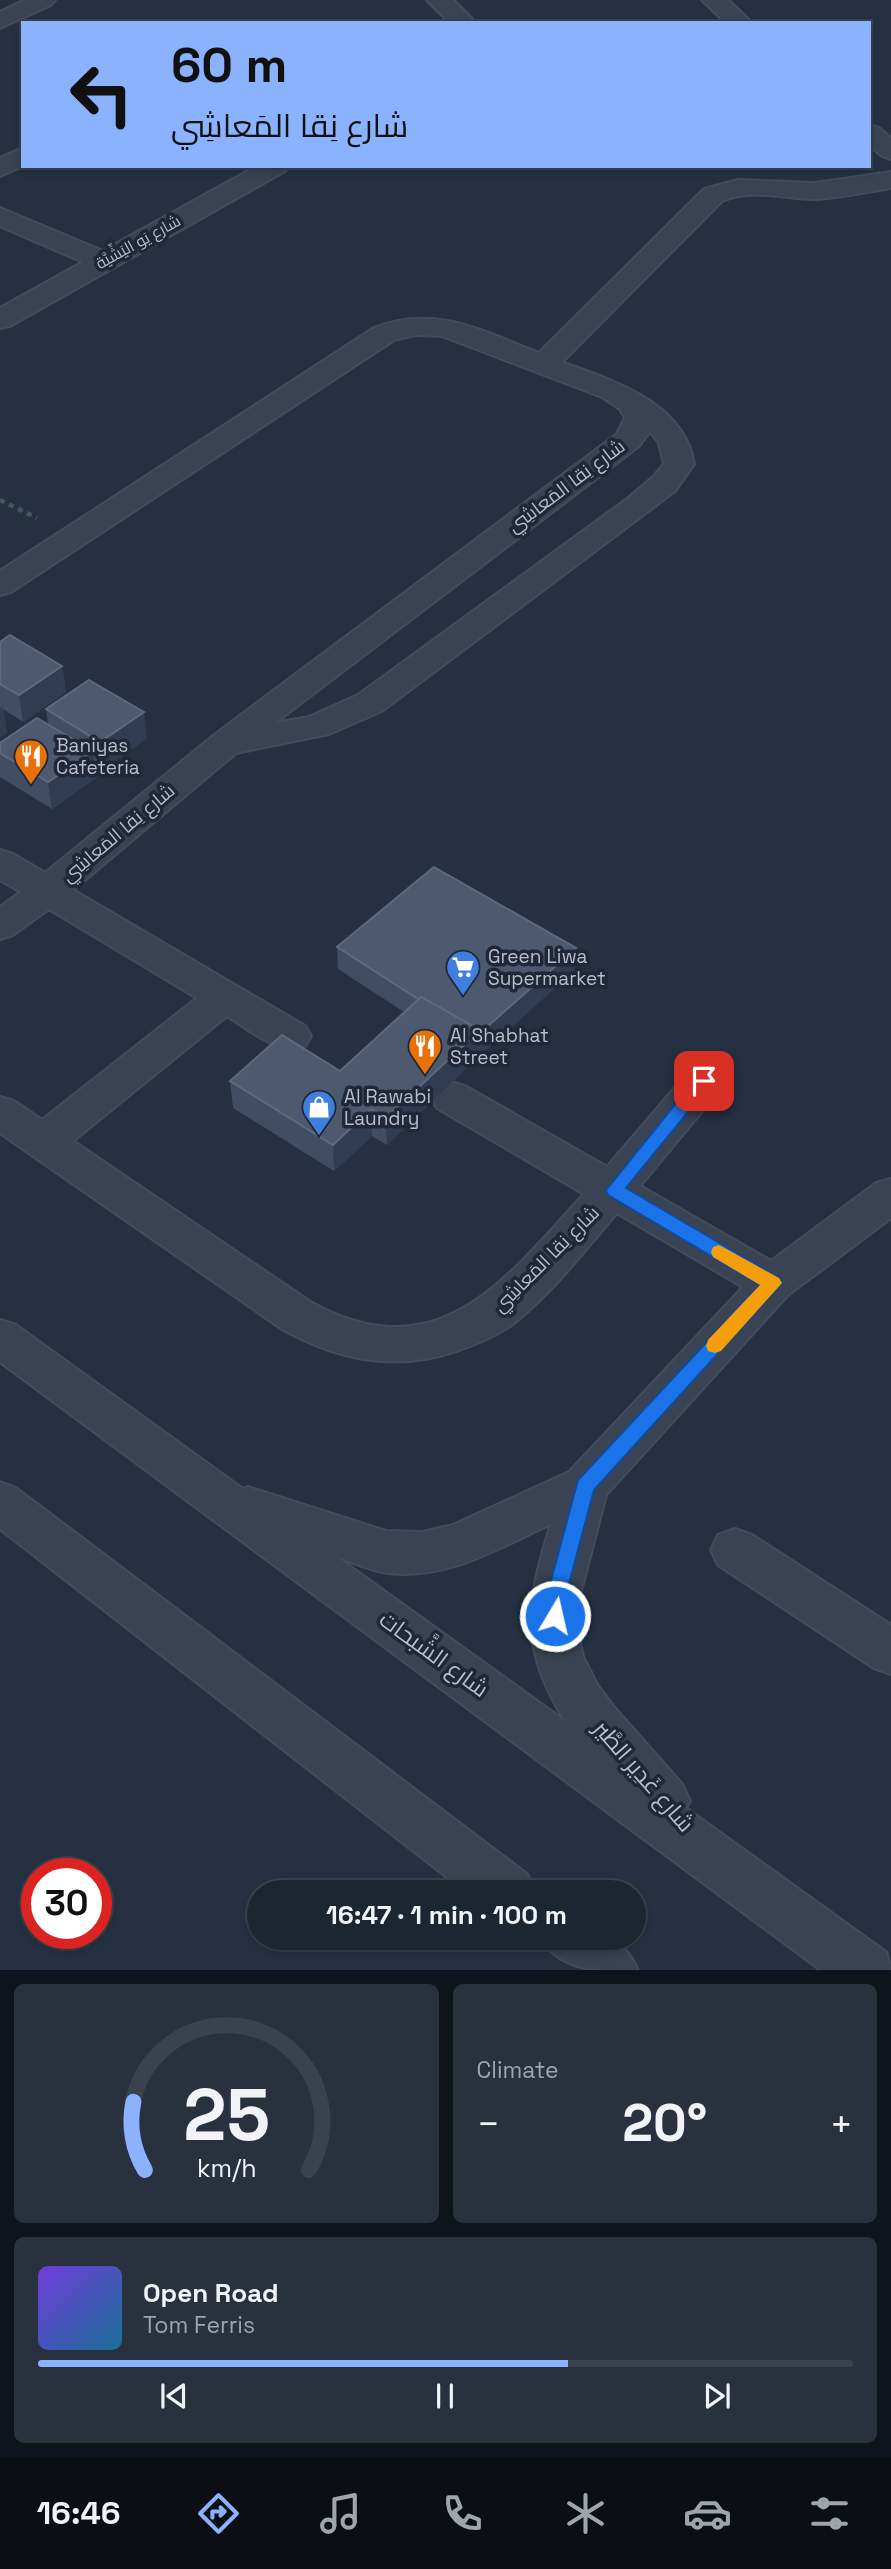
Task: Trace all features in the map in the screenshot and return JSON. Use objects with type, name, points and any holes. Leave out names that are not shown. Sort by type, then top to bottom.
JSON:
[{"type":"street","points":[[0,21],[43,0]]},
{"type":"street","points":[[439,0],[462,21]]},
{"type":"street","points":[[714,0],[738,21]]},
{"type":"street","points":[[871,134],[891,151]]},
{"type":"street","points":[[0,168],[21,157]]},
{"type":"street","name":"شارع يَو اليَشِّيَّة","points":[[0,320],[272,168]]},
{"type":"street","points":[[543,365],[713,195],[726,188],[741,185],[812,191],[891,180]]},
{"type":"street","points":[[0,216],[103,261]]},
{"type":"street","points":[[0,584],[393,330],[416,325],[448,328],[612,391],[665,427],[677,445],[678,464],[664,484],[638,506],[370,703],[317,726],[225,744]]},
{"type":"street","name":"شارع نِقا المَعاشِي","points":[[0,926],[48,891],[225,744],[628,440],[635,433],[640,418],[631,403]]},
{"type":"street","points":[[0,863],[291,1036]]},
{"type":"street","points":[[43,1142],[225,997]]},
{"type":"street","name":"شارع نِقا المَعاشِي","points":[[0,1112],[297,1316],[332,1334],[372,1343],[414,1343],[454,1334],[490,1316],[518,1292],[614,1190],[704,1081]]},
{"type":"street","points":[[451,1097],[614,1190]]},
{"type":"street","name":"شارع نِقا المَعاشِي","points":[[614,1190],[773,1283]]},
{"type":"street","name":"شارع غَدِير الطَّير","points":[[217,1497],[386,1552],[422,1553],[460,1545],[585,1486],[773,1283],[891,1195]]},
{"type":"street","name":"شارع الشَّبحات","points":[[0,1338],[867,1970]]},
{"type":"street","name":"شارع غَدِير الطَّير","points":[[585,1486],[555,1599],[554,1632],[564,1672],[603,1734],[718,1861]]},
{"type":"street","points":[[0,1502],[492,1880]]},
{"type":"street","points":[[735,1550],[891,1652]]},
{"type":"street","points":[[584,1950],[611,1970]]},
{"type":"building","points":[[10,635],[62,666],[19,695],[0,684],[0,642]]},
{"type":"building","points":[[89,680],[144,712],[100,742],[46,709]]},
{"type":"building","points":[[37,718],[93,751],[48,782],[0,753],[0,743]]},
{"type":"building","name":"Green Liwa Supermarket","points":[[434,867],[576,948],[479,1034],[480,1030],[421,997],[418,999],[337,947]]},
{"type":"building","points":[[421,997],[480,1030],[386,1118],[371,1109],[333,1145],[230,1081],[282,1035],[340,1071]]},
{"type":"slow traffic","points":[[715,1346],[773,1283],[719,1252]]},
{"type":"place","name":"Baniyas Cafeteria","points":[[31,786]]},
{"type":"place","name":"Green Liwa Supermarket","points":[[463,997]]},
{"type":"place","name":"Al Shabhat Street","points":[[425,1076]]},
{"type":"place","name":"Al Rawabi Laundry","points":[[319,1137]]},
{"type":"route","points":[[555,1616],[555,1599],[585,1486],[773,1283],[614,1190],[704,1081]]}]
